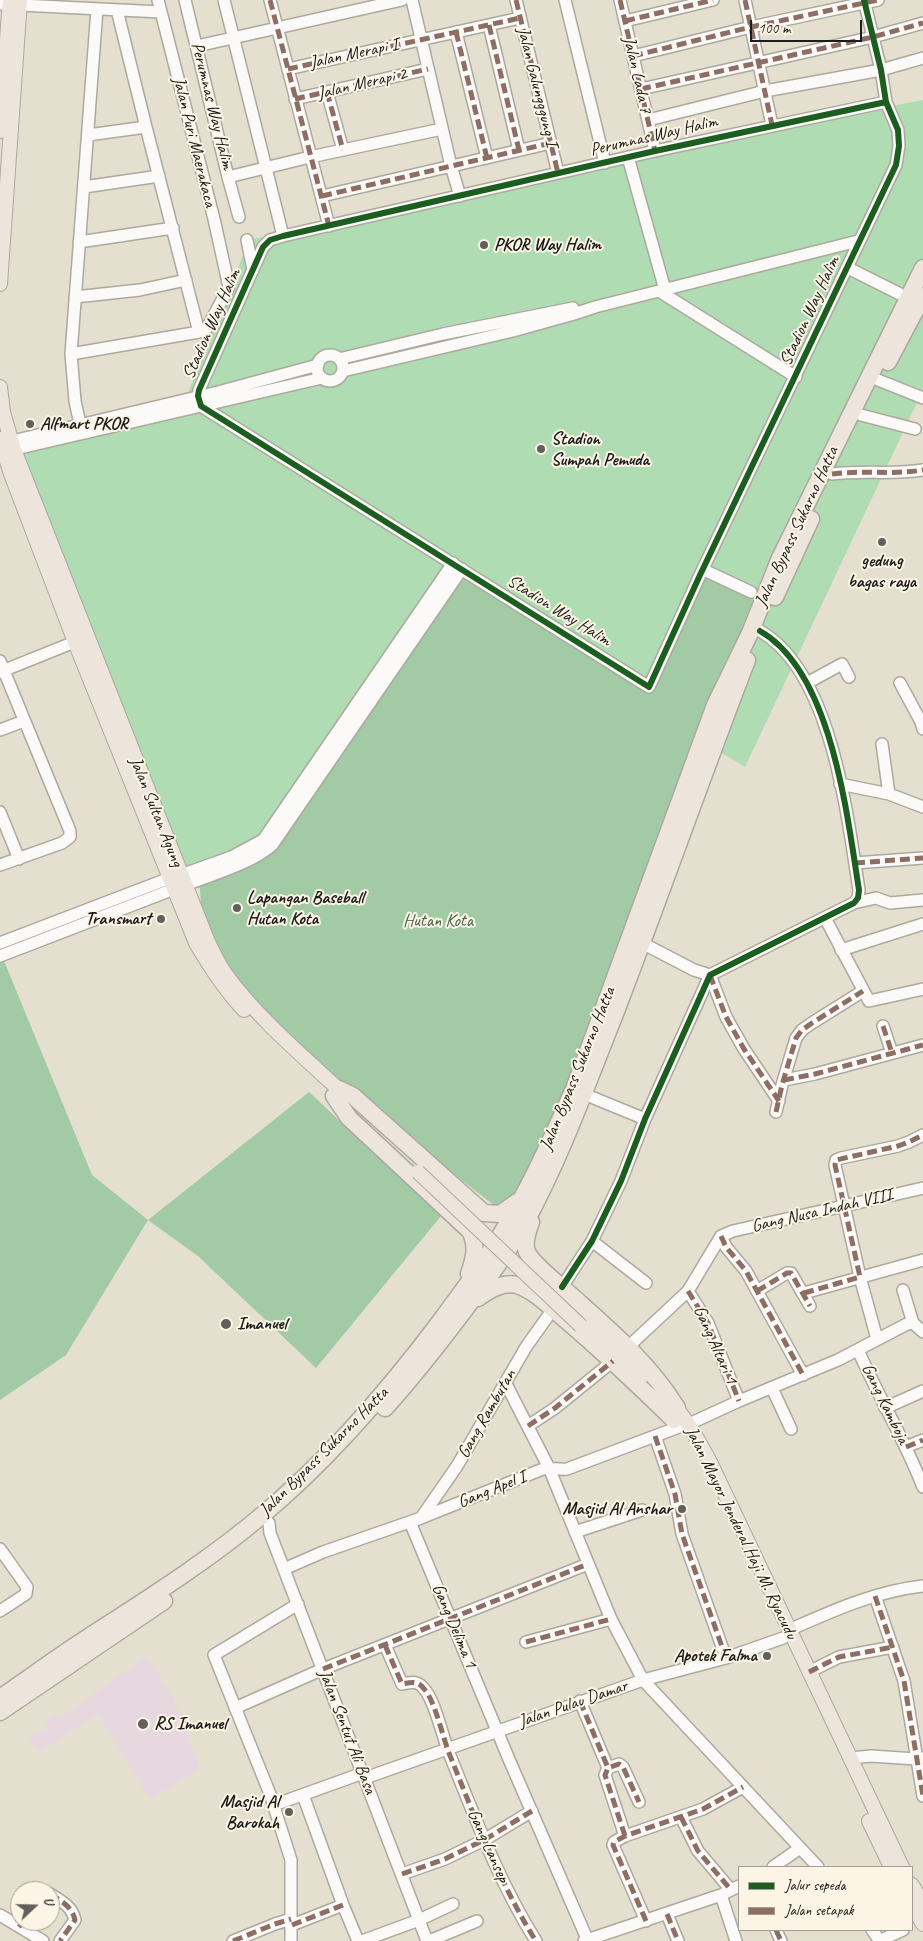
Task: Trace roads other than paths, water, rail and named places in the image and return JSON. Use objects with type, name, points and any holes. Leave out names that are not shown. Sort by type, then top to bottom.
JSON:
[{"type":"highway","name":"Jalan Bypass Sukarno Hatta","points":[[0,1712],[31,1684],[188,1585],[269,1523],[312,1484],[374,1421],[423,1365],[503,1232],[530,1197],[584,1094],[622,976],[715,705],[750,633],[780,558],[915,297],[923,268]]},
{"type":"highway","name":"Jalan Bypass Sukarno Hatta","points":[[530,1197],[549,1145],[622,976],[642,943],[708,763],[760,631],[832,474],[878,380],[919,314],[915,297]]},
{"type":"highway","points":[[337,1093],[353,1096],[484,1213],[493,1224],[491,1232],[481,1236],[470,1231],[349,1118],[337,1093]]},
{"type":"highway","points":[[484,1213],[503,1213],[530,1197]]},
{"type":"highway","points":[[530,1197],[526,1244],[528,1254],[628,1346],[666,1390],[680,1420]]},
{"type":"highway","points":[[470,1231],[475,1243],[475,1252],[465,1298],[505,1285],[519,1286],[539,1298]]},
{"type":"highway","points":[[533,1260],[525,1257],[519,1259],[515,1265],[515,1272],[520,1280],[680,1420]]},
{"type":"highway","name":"Jalan Bypass Sukarno Hatta","points":[[55,1668],[261,1517],[303,1478],[377,1402],[413,1357],[465,1298]]},
{"type":"highway","name":"Jalan Bypass Sukarno Hatta","points":[[0,1698],[31,1684]]},
{"type":"main road","points":[[0,131],[12,3]]},
{"type":"main road","points":[[0,284],[12,3]]},
{"type":"main road","name":"Jalan Sultan Agung","points":[[0,387],[4,446],[178,882],[223,971],[269,1024],[337,1093],[421,1170]]},
{"type":"main road","name":"Jalan Mayor Jenderal Haji M. Ryacudu","points":[[421,1170],[584,1323],[651,1393],[680,1420],[786,1634],[883,1840],[901,1866]]},
{"type":"main road","name":"Jalan Mayor Jenderal Haji M. Ryacudu","points":[[786,1634],[809,1672],[850,1758],[883,1840],[891,1866]]},
{"type":"main road","points":[[913,1887],[923,1904]]},
{"type":"main road","points":[[913,1908],[919,1924]]},
{"type":"street","name":"Jalan Puri Maerakaca","points":[[158,0],[230,284],[207,328],[200,332]]},
{"type":"street","name":"Perumnas Way Halim","points":[[184,0],[197,46],[228,177],[265,167],[442,129]]},
{"type":"street","name":"Perumnas Way Halim","points":[[224,0],[283,236],[628,157],[886,102]]},
{"type":"street","name":"Jalan Merapi I","points":[[270,0],[329,226]]},
{"type":"street","points":[[197,46],[377,2],[402,0]]},
{"type":"street","points":[[412,0],[451,166],[460,196]]},
{"type":"street","name":"Jalan Galungggung I","points":[[516,0],[558,174]]},
{"type":"street","points":[[565,0],[605,163]]},
{"type":"street","name":"Jalan Lada 7","points":[[620,0],[655,151]]},
{"type":"street","points":[[625,21],[713,0]]},
{"type":"street","points":[[744,0],[772,125]]},
{"type":"street","points":[[633,56],[750,27],[878,0]]},
{"type":"street","points":[[858,241],[899,155],[898,130],[886,102],[881,70],[864,2]]},
{"type":"street","points":[[12,3],[161,12]]},
{"type":"street","points":[[80,424],[75,401],[71,354],[97,9]]},
{"type":"street","points":[[71,354],[200,332],[146,128],[118,10]]},
{"type":"street","name":"Jalan Merapi I","points":[[288,69],[520,18]]},
{"type":"street","points":[[641,89],[758,61],[873,37],[923,23]]},
{"type":"street","points":[[489,25],[519,150]]},
{"type":"street","points":[[456,32],[487,158]]},
{"type":"street","points":[[648,120],[765,91],[881,70],[923,58]]},
{"type":"street","name":"Jalan Merapi 2","points":[[296,99],[428,69]]},
{"type":"street","points":[[327,92],[343,150]]},
{"type":"street","points":[[88,135],[146,128]]},
{"type":"street","points":[[322,196],[550,143]]},
{"type":"street","points":[[628,157],[662,290]]},
{"type":"street","points":[[84,188],[159,176]]},
{"type":"street","points":[[228,177],[239,217]]},
{"type":"street","points":[[80,242],[173,228]]},
{"type":"street","name":"Stadion Way Halim","points":[[199,401],[198,390],[264,246],[270,240],[283,236]]},
{"type":"street","points":[[247,240],[253,270]]},
{"type":"street","name":"Stadion Way Halim","points":[[199,401],[649,686],[848,268],[858,241]]},
{"type":"street","name":"Stadion Way Halim","points":[[343,371],[473,340],[512,325],[572,308],[595,307],[858,241]]},
{"type":"street","points":[[848,268],[915,297]]},
{"type":"street","points":[[75,297],[140,290],[186,280]]},
{"type":"street","name":"Stadion Way Halim","points":[[662,290],[796,376]]},
{"type":"street","name":"Stadion Way Halim","points":[[339,359],[470,328],[512,325]]},
{"type":"street","points":[[470,328],[473,340]]},
{"type":"street","points":[[326,356],[335,356],[342,362],[343,371],[338,379],[334,381],[325,380],[318,370],[318,365],[326,356]]},
{"type":"street","name":"Stadion Way Halim","points":[[4,446],[199,401],[318,365]]},
{"type":"street","name":"Stadion Way Halim","points":[[4,446],[80,424],[322,378]]},
{"type":"street","points":[[878,380],[923,398]]},
{"type":"street","points":[[861,415],[915,429]]},
{"type":"street","points":[[832,474],[893,471],[904,473],[923,470]]},
{"type":"street","points":[[0,956],[178,882],[264,840],[458,566]]},
{"type":"street","points":[[704,570],[751,592]]},
{"type":"street","points":[[760,631],[776,642],[807,683],[824,721],[848,819],[859,890],[858,898],[854,903]]},
{"type":"street","points":[[0,865],[62,843],[70,837],[70,831],[1,668],[81,639]]},
{"type":"street","points":[[807,683],[840,664],[844,665],[849,677]]},
{"type":"street","points":[[900,683],[923,729]]},
{"type":"street","points":[[0,730],[24,721]]},
{"type":"street","points":[[882,744],[889,794]]},
{"type":"street","points":[[840,784],[889,794],[923,807]]},
{"type":"street","points":[[0,812],[19,859]]},
{"type":"street","points":[[854,863],[923,858]]},
{"type":"street","points":[[0,943],[178,882]]},
{"type":"street","points":[[562,1287],[592,1242],[710,975],[854,903],[876,898],[890,903],[923,900]]},
{"type":"street","points":[[825,918],[865,995],[872,1002],[923,989]]},
{"type":"street","points":[[842,950],[923,924]]},
{"type":"street","points":[[642,943],[694,970],[710,975]]},
{"type":"street","points":[[710,975],[726,1017],[778,1106],[792,1048],[802,1030],[865,995]]},
{"type":"street","points":[[883,1026],[892,1053]]},
{"type":"street","points":[[784,1080],[815,1074],[923,1045]]},
{"type":"street","points":[[584,1094],[645,1119]]},
{"type":"street","points":[[628,1113],[639,1133]]},
{"type":"street","points":[[877,1339],[860,1277],[835,1165],[836,1160],[898,1146],[923,1135]]},
{"type":"street","name":"Gang Nusa Indah VIII","points":[[721,1236],[923,1188]]},
{"type":"street","points":[[628,1346],[688,1291],[721,1236]]},
{"type":"street","points":[[721,1236],[726,1247],[746,1271],[803,1375]]},
{"type":"street","points":[[592,1242],[646,1283]]},
{"type":"street","points":[[804,1293],[923,1260]]},
{"type":"street","points":[[757,1291],[789,1273],[792,1274],[810,1306]]},
{"type":"street","points":[[903,1290],[913,1323],[923,1332]]},
{"type":"street","name":"Gang Altari 1","points":[[688,1291],[708,1323],[739,1401]]},
{"type":"street","name":"Gang Rambutan","points":[[416,1520],[457,1466],[505,1382],[553,1309]]},
{"type":"street","name":"Gang Apel I","points":[[284,1569],[549,1468],[554,1470],[567,1469],[655,1436],[680,1420],[772,1388],[838,1360],[877,1339],[913,1323]]},
{"type":"street","name":"Gang Kamboja","points":[[858,1350],[923,1485]]},
{"type":"street","points":[[528,1426],[555,1408],[612,1361]]},
{"type":"street","points":[[505,1382],[549,1468],[611,1619],[643,1680],[817,1866]]},
{"type":"street","points":[[772,1388],[791,1429]]},
{"type":"street","points":[[885,1408],[923,1391]]},
{"type":"street","points":[[655,1436],[675,1494],[682,1534],[726,1658]]},
{"type":"street","points":[[906,1447],[923,1440]]},
{"type":"street","points":[[575,1532],[642,1510]]},
{"type":"street","name":"Gang Delima 1","points":[[416,1520],[451,1619],[586,1940]]},
{"type":"street","name":"Jalan Sentut Ali Basa","points":[[269,1523],[270,1533],[428,1941]]},
{"type":"street","points":[[0,1549],[27,1587],[26,1594],[0,1611]]},
{"type":"street","points":[[277,1551],[304,1560]]},
{"type":"street","points":[[235,1708],[323,1669],[588,1564]]},
{"type":"street","name":"Jalan Pulau Damar","points":[[274,1805],[447,1748],[643,1680],[726,1658],[786,1634],[836,1609],[875,1596],[923,1586]]},
{"type":"street","points":[[875,1596],[904,1681],[919,1758],[923,1796]]},
{"type":"street","points":[[291,1941],[291,1860],[274,1805],[214,1655],[298,1604]]},
{"type":"street","points":[[526,1642],[611,1619]]},
{"type":"street","name":"Gang Lansep","points":[[385,1645],[402,1684],[414,1681],[428,1693],[447,1748],[484,1840],[517,1910],[536,1941]]},
{"type":"street","points":[[809,1672],[839,1657],[893,1647]]},
{"type":"street","points":[[580,1701],[608,1768],[605,1775],[625,1836]]},
{"type":"street","points":[[850,1758],[870,1756],[919,1758]]},
{"type":"street","points":[[608,1768],[619,1764],[623,1768],[639,1802]]},
{"type":"street","points":[[646,1921],[613,1845],[616,1839],[703,1809],[743,1787]]},
{"type":"street","points":[[303,1794],[358,1941]]},
{"type":"street","points":[[402,1874],[445,1859],[484,1840],[532,1811]]},
{"type":"street","points":[[681,1817],[698,1851],[731,1890],[736,1941]]},
{"type":"street","points":[[774,1866],[800,1848]]},
{"type":"street","points":[[586,1940],[667,1914],[731,1890]]},
{"type":"street","points":[[60,1901],[73,1912],[75,1920],[60,1941]]},
{"type":"street","points":[[362,1941],[419,1920],[453,1904]]},
{"type":"street","points":[[233,1941],[274,1924],[292,1922],[343,1905]]},
{"type":"street","points":[[667,1914],[678,1941]]},
{"type":"street","points":[[428,1941],[477,1921]]},
{"type":"street","points":[[30,1931],[43,1941]]},
{"type":"street","points":[[879,1941],[901,1931]]},
{"type":"place","name":"PKOR Way Halim","points":[[484,245]]},
{"type":"place","name":"Alfmart PKOR","points":[[30,424]]},
{"type":"place","name":"Stadion Sumpah Pemuda","points":[[541,449]]},
{"type":"place","name":"gedung bagas raya","points":[[882,542]]},
{"type":"place","name":"Lapangan Baseball Hutan Kota","points":[[237,908]]},
{"type":"place","name":"Transmart","points":[[161,919]]},
{"type":"place","name":"Imanuel","points":[[226,1324]]},
{"type":"place","name":"Masjid Al Anshar","points":[[682,1509]]},
{"type":"place","name":"Apotek Falma","points":[[767,1656]]},
{"type":"place","name":"RS Imanuel","points":[[143,1724]]},
{"type":"place","name":"Masjid Al Barokah","points":[[289,1812]]},
{"type":"park label","name":"Hutan Kota","points":[[438,921]]}]
